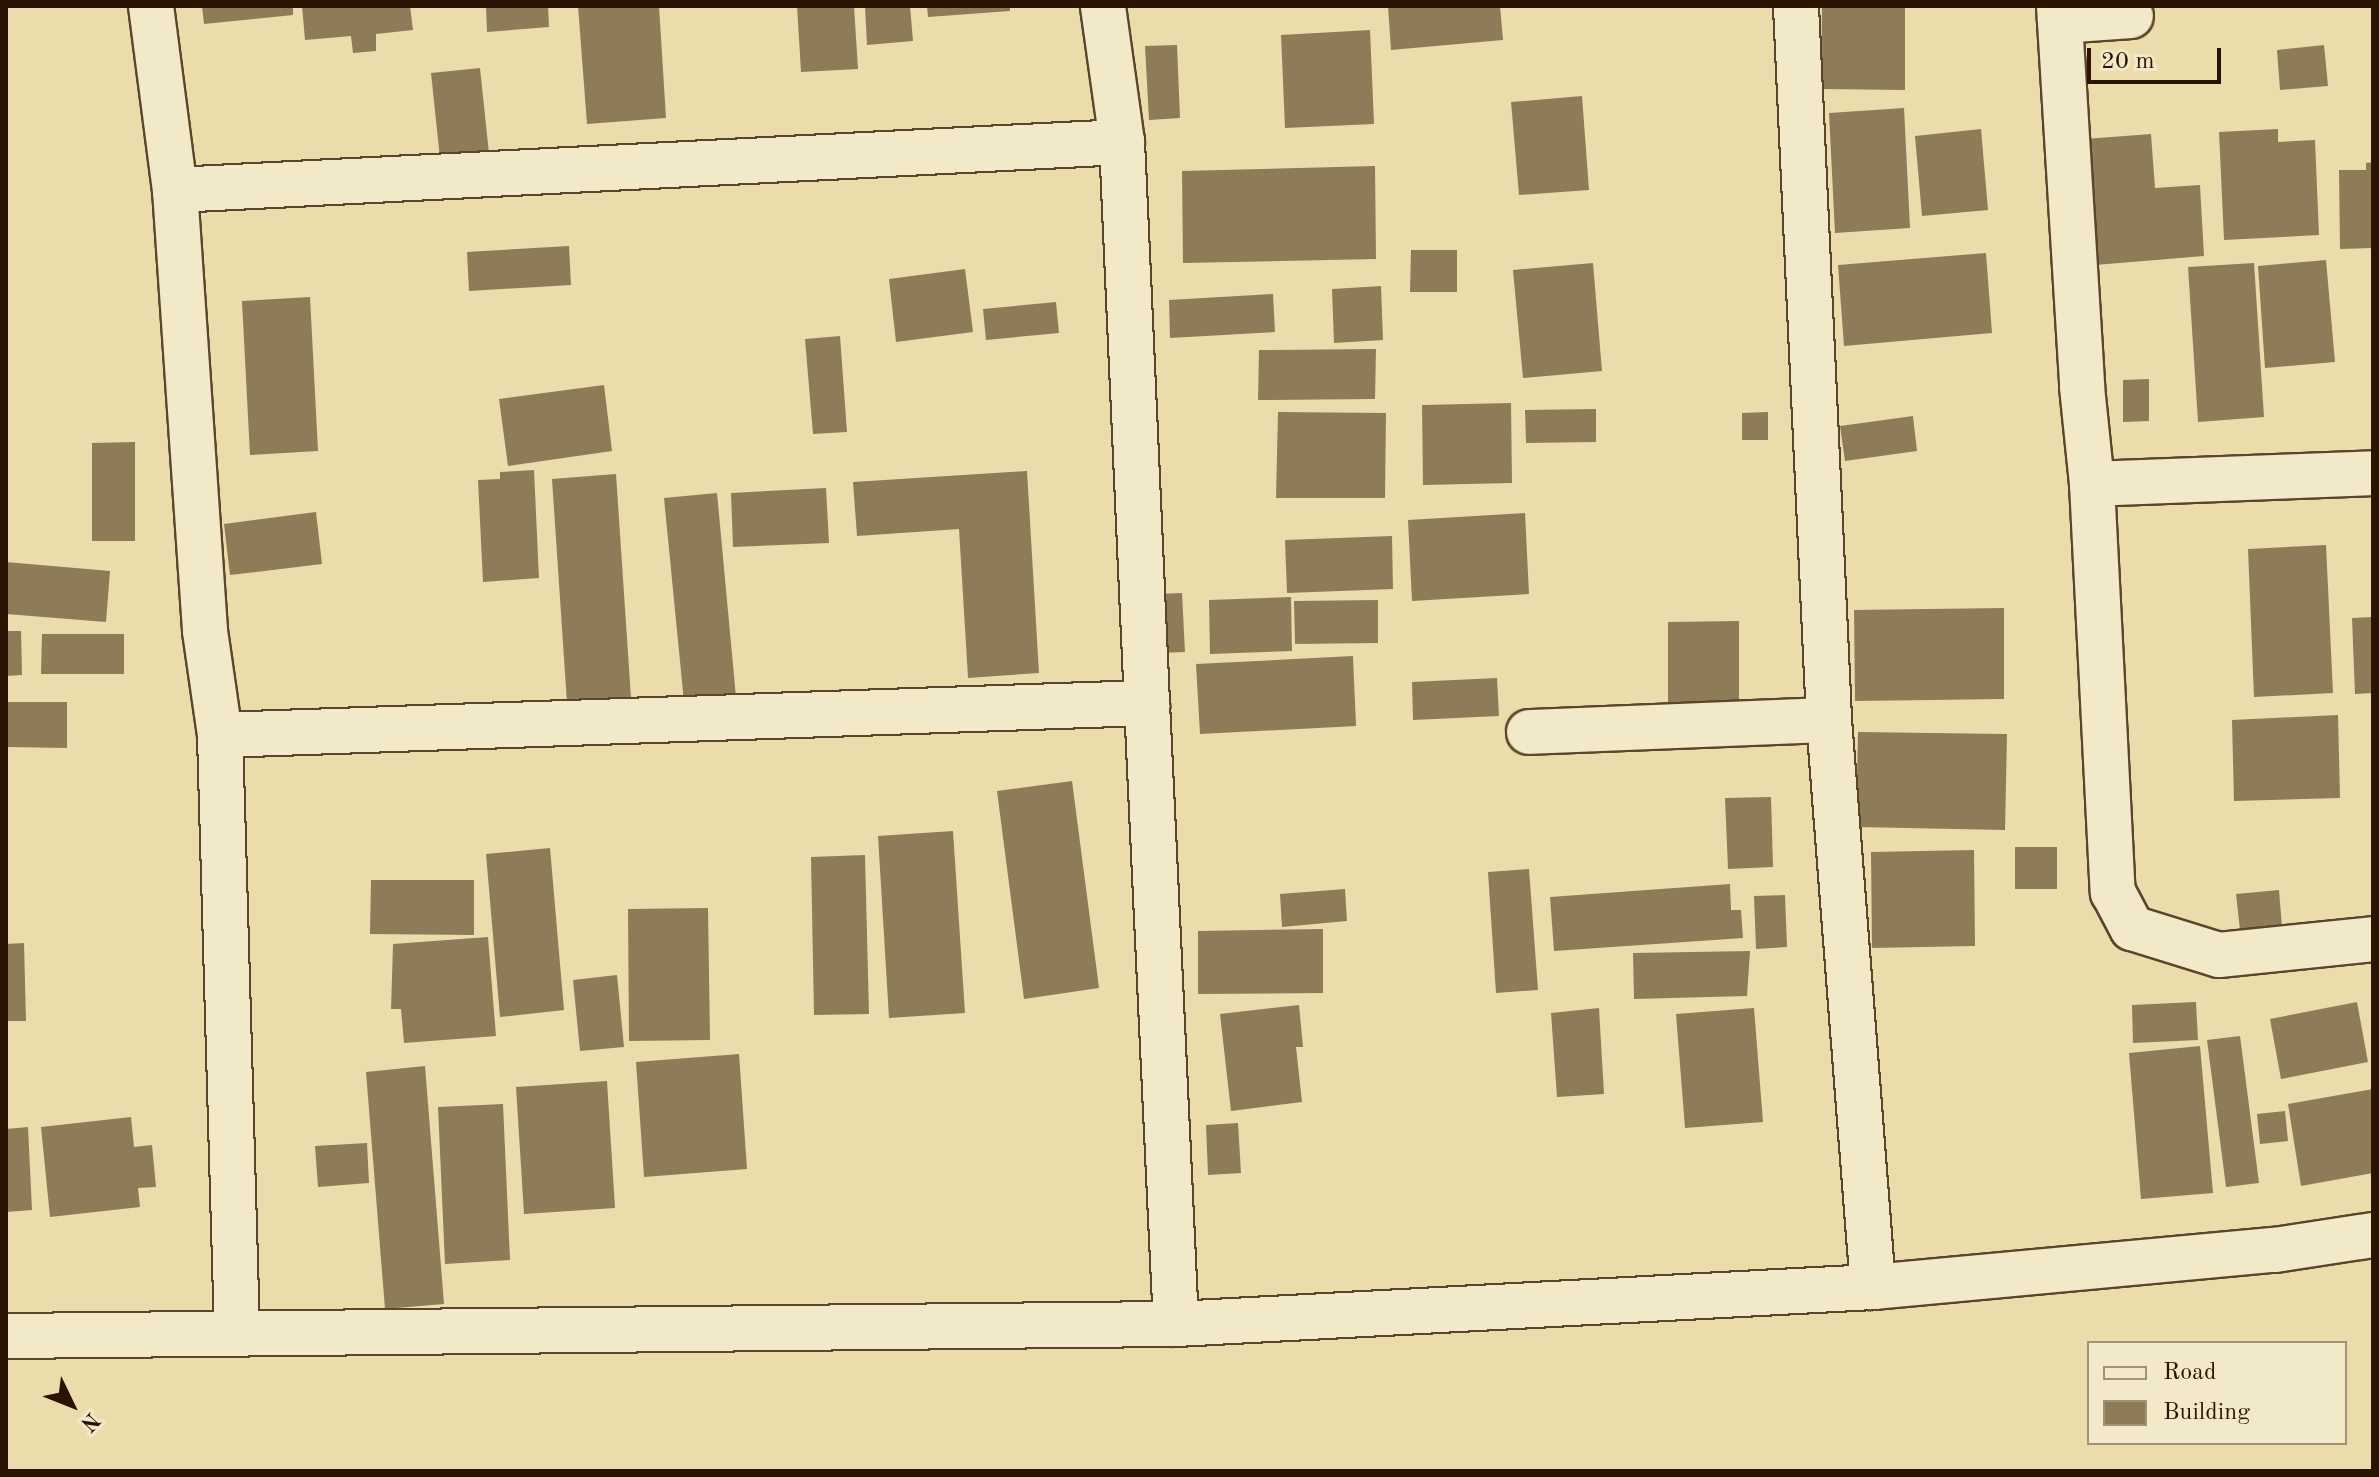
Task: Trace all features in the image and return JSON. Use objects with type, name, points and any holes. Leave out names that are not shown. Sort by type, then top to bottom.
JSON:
[{"type":"street","points":[[151,6],[175,190],[205,631],[220,735],[237,1332]]},
{"type":"street","points":[[1103,6],[1122,142],[1176,1324]]},
{"type":"street","points":[[1796,6],[1829,720],[1873,1287]]},
{"type":"street","points":[[2131,16],[2059,14],[2092,484],[2113,892],[2132,928],[2219,955],[2373,939]]},
{"type":"street","points":[[175,190],[1122,142]]},
{"type":"street","points":[[2092,484],[2373,473]]},
{"type":"street","points":[[220,735],[1147,703]]},
{"type":"street","points":[[1529,732],[1829,720]]},
{"type":"street","points":[[6,1336],[1176,1324],[1873,1287],[2275,1250],[2373,1235]]},
{"type":"building","points":[[202,6],[293,6],[293,15],[204,24]]},
{"type":"building","points":[[302,6],[410,6],[413,30],[376,34],[376,51],[353,53],[351,36],[305,40]]},
{"type":"building","points":[[486,6],[548,6],[549,27],[487,32]]},
{"type":"building","points":[[578,6],[659,6],[666,118],[587,124]]},
{"type":"building","points":[[797,6],[854,6],[858,69],[801,72]]},
{"type":"building","points":[[865,6],[910,6],[913,41],[867,45]]},
{"type":"building","points":[[927,6],[1010,6],[1010,11],[928,17]]},
{"type":"building","points":[[1388,6],[1500,6],[1503,40],[1391,50]]},
{"type":"building","points":[[1822,6],[1905,6],[1905,90],[1821,89]]},
{"type":"building","points":[[1370,30],[1374,124],[1285,128],[1281,35]]},
{"type":"building","points":[[1177,45],[1180,118],[1149,120],[1145,46]]},
{"type":"building","points":[[2324,45],[2328,86],[2280,90],[2277,50]]},
{"type":"building","points":[[480,68],[490,163],[441,168],[431,73]]},
{"type":"building","points":[[1582,96],[1589,190],[1519,195],[1511,102]]},
{"type":"building","points":[[1904,108],[1910,228],[1835,233],[1829,113]]},
{"type":"building","points":[[1981,129],[1988,210],[1922,216],[1915,136]]},
{"type":"building","points":[[2278,129],[2278,142],[2315,140],[2319,235],[2224,240],[2219,132]]},
{"type":"building","points":[[2151,134],[2155,188],[2200,185],[2204,256],[2095,265],[2085,139]]},
{"type":"building","points":[[2373,162],[2373,248],[2340,249],[2339,170],[2366,170],[2366,163]]},
{"type":"building","points":[[1375,166],[1376,259],[1183,263],[1182,171]]},
{"type":"building","points":[[569,246],[571,285],[469,291],[467,252]]},
{"type":"building","points":[[1411,250],[1457,250],[1457,292],[1410,292]]},
{"type":"building","points":[[1986,253],[1992,333],[1844,346],[1838,265]]},
{"type":"building","points":[[2326,260],[2335,362],[2265,368],[2258,266]]},
{"type":"building","points":[[1593,263],[1602,371],[1523,378],[1513,270]]},
{"type":"building","points":[[2254,263],[2264,417],[2198,422],[2188,267]]},
{"type":"building","points":[[965,269],[973,332],[896,342],[889,279]]},
{"type":"building","points":[[1381,286],[1383,340],[1334,343],[1332,289]]},
{"type":"building","points":[[1273,294],[1275,332],[1170,338],[1169,300]]},
{"type":"building","points":[[310,297],[318,451],[250,455],[242,301]]},
{"type":"building","points":[[1056,302],[1059,333],[986,340],[983,309]]},
{"type":"building","points":[[840,336],[847,432],[813,434],[805,339]]},
{"type":"building","points":[[1376,349],[1375,399],[1258,400],[1259,350]]},
{"type":"building","points":[[2149,379],[2149,421],[2123,422],[2123,380]]},
{"type":"building","points":[[604,385],[612,451],[508,466],[499,399]]},
{"type":"building","points":[[1511,403],[1512,483],[1423,485],[1422,405]]},
{"type":"building","points":[[1596,409],[1596,442],[1526,443],[1525,410]]},
{"type":"building","points":[[1278,412],[1386,413],[1385,498],[1276,498]]},
{"type":"building","points":[[1768,412],[1768,440],[1742,440],[1742,413]]},
{"type":"building","points":[[1913,416],[1917,451],[1845,461],[1840,426]]},
{"type":"building","points":[[135,442],[135,541],[92,541],[92,443]]},
{"type":"building","points":[[534,470],[539,578],[483,582],[478,480],[500,479],[500,472]]},
{"type":"building","points":[[1027,471],[1039,673],[968,678],[959,529],[857,536],[853,482]]},
{"type":"building","points":[[616,474],[631,698],[567,703],[552,479]]},
{"type":"building","points":[[826,488],[829,543],[733,547],[731,493]]},
{"type":"building","points":[[717,493],[736,697],[684,702],[664,498]]},
{"type":"building","points":[[316,512],[322,564],[230,575],[224,524]]},
{"type":"building","points":[[1525,513],[1529,594],[1412,601],[1408,520]]},
{"type":"building","points":[[1392,536],[1393,589],[1287,593],[1285,540]]},
{"type":"building","points":[[2326,545],[2333,693],[2254,697],[2248,549]]},
{"type":"building","points":[[6,562],[110,571],[106,622],[6,614]]},
{"type":"building","points":[[1182,593],[1185,652],[1162,653],[1159,594]]},
{"type":"building","points":[[1291,597],[1292,651],[1210,654],[1209,600]]},
{"type":"building","points":[[1378,600],[1378,643],[1295,644],[1294,601]]},
{"type":"building","points":[[2004,608],[2004,699],[1855,701],[1854,610]]},
{"type":"building","points":[[2373,617],[2373,693],[2355,694],[2352,618]]},
{"type":"building","points":[[1739,621],[1739,711],[1668,711],[1668,622]]},
{"type":"building","points":[[6,631],[21,631],[22,675],[6,676]]},
{"type":"building","points":[[42,634],[124,634],[124,674],[41,674]]},
{"type":"building","points":[[1353,656],[1356,726],[1200,734],[1196,664]]},
{"type":"building","points":[[1497,678],[1499,716],[1413,720],[1412,682]]},
{"type":"building","points":[[6,702],[67,702],[67,748],[6,747]]},
{"type":"building","points":[[2338,715],[2340,798],[2234,801],[2232,720]]},
{"type":"building","points":[[1858,732],[2007,734],[2005,830],[1856,827]]},
{"type":"building","points":[[1072,781],[1099,988],[1024,999],[997,791]]},
{"type":"building","points":[[1771,797],[1773,867],[1728,869],[1725,798]]},
{"type":"building","points":[[953,831],[965,1013],[889,1018],[878,836]]},
{"type":"building","points":[[2015,847],[2057,847],[2057,889],[2015,889]]},
{"type":"building","points":[[550,848],[564,1010],[500,1017],[486,854]]},
{"type":"building","points":[[1974,850],[1975,946],[1872,948],[1871,852]]},
{"type":"building","points":[[865,855],[869,1014],[814,1015],[811,857]]},
{"type":"building","points":[[1529,869],[1538,990],[1496,993],[1488,872]]},
{"type":"building","points":[[371,880],[474,880],[474,935],[370,934]]},
{"type":"building","points":[[1730,884],[1731,910],[1741,910],[1743,938],[1554,951],[1550,897]]},
{"type":"building","points":[[1345,889],[1347,921],[1282,927],[1280,894]]},
{"type":"building","points":[[2279,890],[2282,927],[2240,930],[2236,894]]},
{"type":"building","points":[[1785,895],[1787,947],[1756,949],[1754,896]]},
{"type":"building","points":[[708,908],[710,1040],[629,1041],[628,909]]},
{"type":"building","points":[[1323,929],[1323,993],[1198,994],[1198,931]]},
{"type":"building","points":[[488,937],[496,1036],[404,1043],[401,1009],[391,1009],[393,944]]},
{"type":"building","points":[[24,943],[26,1021],[6,1021],[6,944]]},
{"type":"building","points":[[1750,951],[1747,996],[1634,999],[1633,953]]},
{"type":"building","points":[[617,975],[624,1047],[580,1051],[573,980]]},
{"type":"building","points":[[2196,1002],[2198,1040],[2133,1043],[2132,1005]]},
{"type":"building","points":[[2357,1002],[2368,1062],[2281,1079],[2270,1019]]},
{"type":"building","points":[[1299,1005],[1303,1047],[1296,1047],[1302,1102],[1231,1111],[1220,1014]]},
{"type":"building","points":[[1599,1008],[1604,1094],[1557,1097],[1551,1013]]},
{"type":"building","points":[[1754,1008],[1763,1122],[1685,1128],[1676,1014]]},
{"type":"building","points":[[2240,1036],[2259,1183],[2226,1187],[2207,1040]]},
{"type":"building","points":[[2200,1046],[2213,1193],[2141,1199],[2129,1053]]},
{"type":"building","points":[[739,1054],[747,1169],[644,1177],[636,1062]]},
{"type":"building","points":[[425,1066],[444,1304],[385,1309],[366,1072]]},
{"type":"building","points":[[607,1081],[615,1208],[524,1214],[516,1087]]},
{"type":"building","points":[[2373,1089],[2373,1173],[2301,1186],[2288,1104]]},
{"type":"building","points":[[503,1104],[510,1260],[445,1264],[438,1107]]},
{"type":"building","points":[[2285,1111],[2288,1141],[2260,1144],[2257,1114]]},
{"type":"building","points":[[131,1117],[134,1147],[152,1145],[156,1187],[138,1188],[140,1207],[50,1217],[41,1127]]},
{"type":"building","points":[[1238,1123],[1241,1173],[1208,1175],[1206,1125]]},
{"type":"building","points":[[28,1127],[32,1210],[6,1212],[6,1129]]},
{"type":"building","points":[[367,1143],[369,1183],[318,1187],[315,1146]]}]
